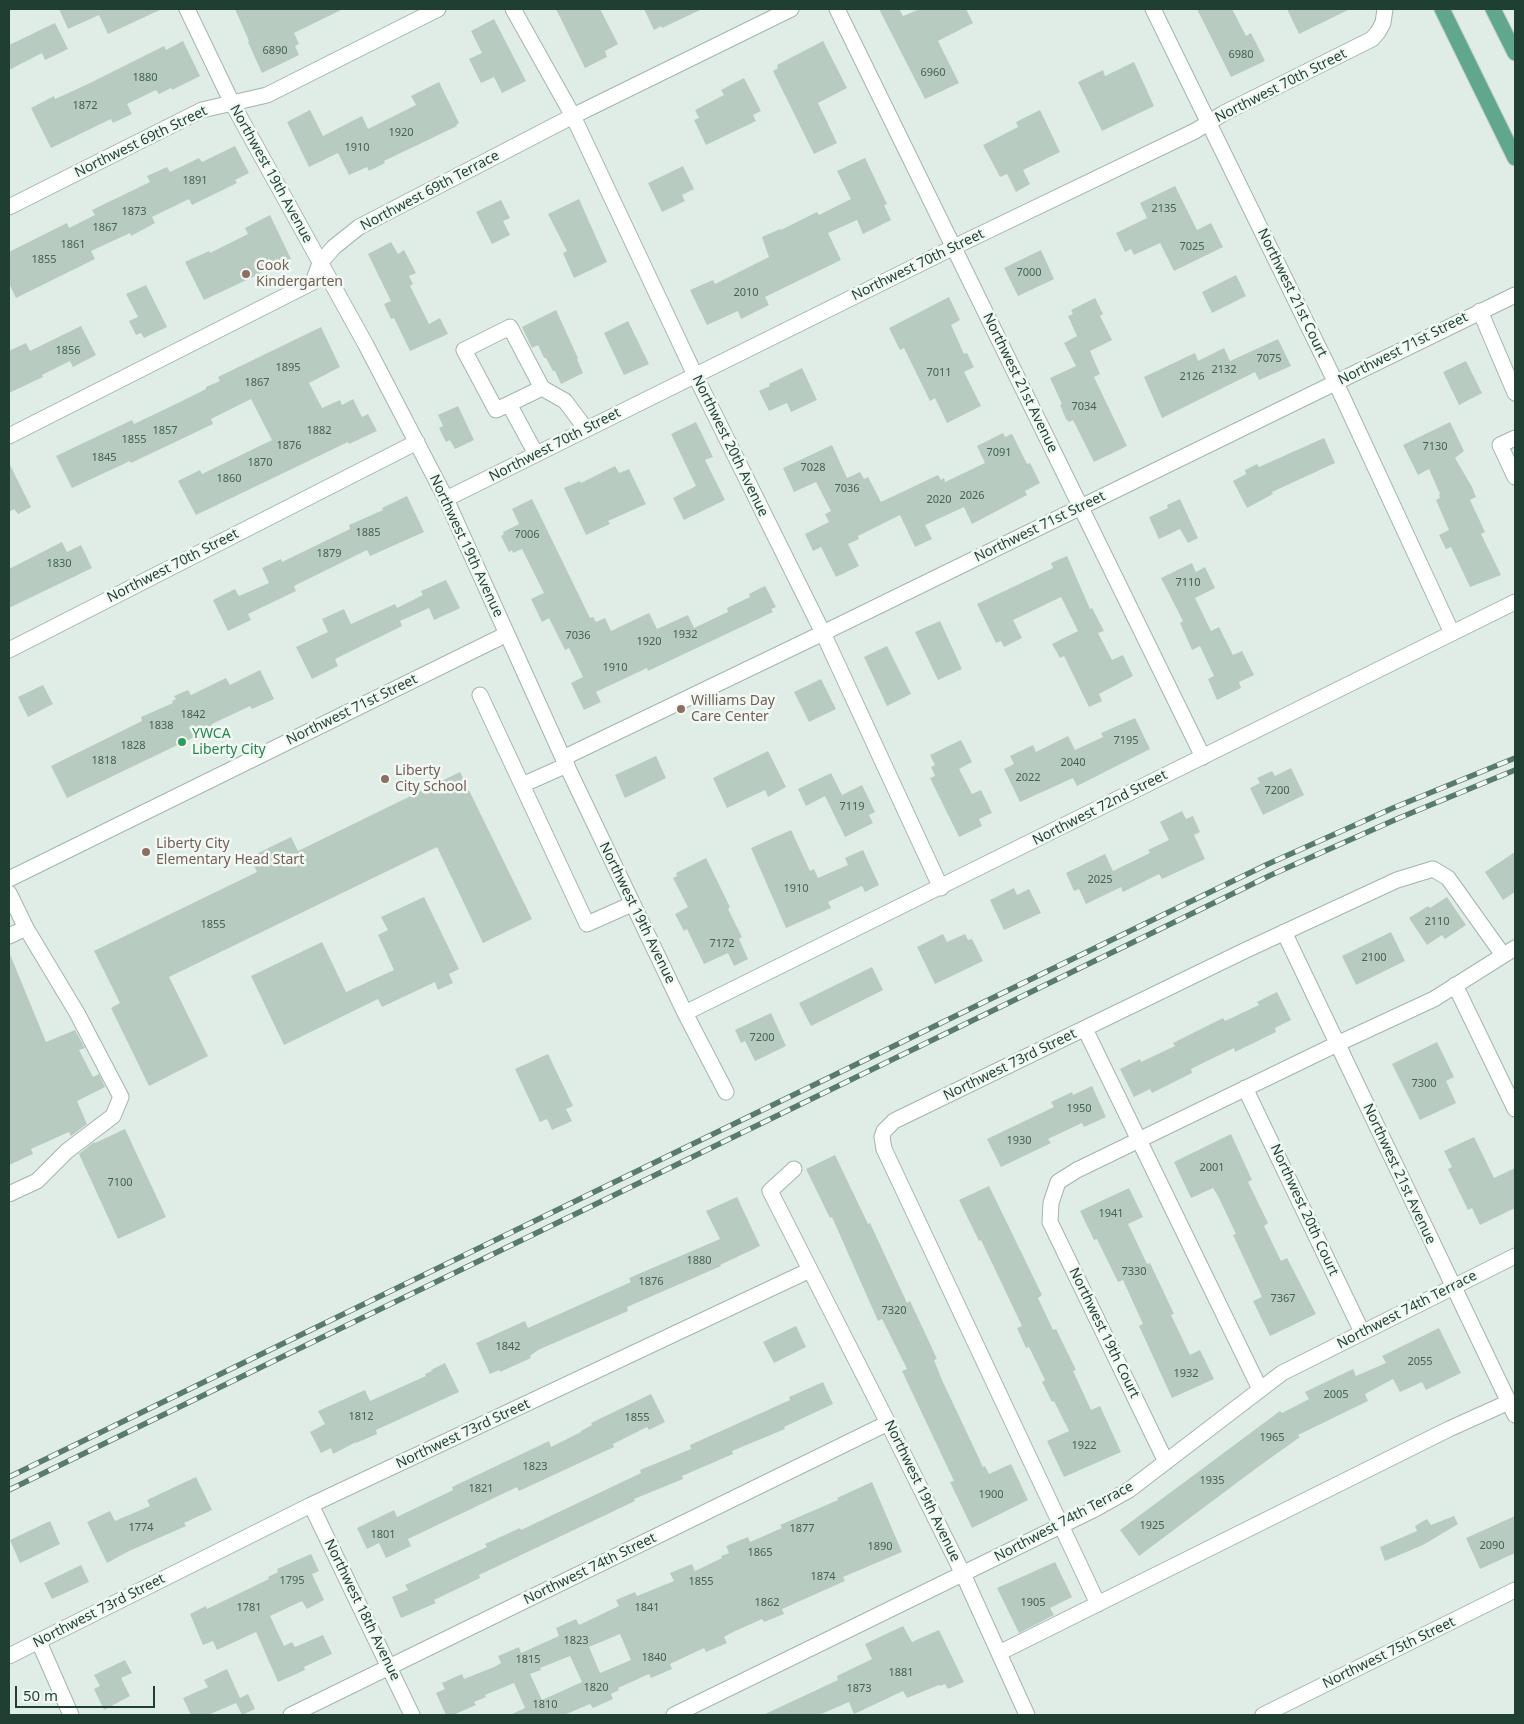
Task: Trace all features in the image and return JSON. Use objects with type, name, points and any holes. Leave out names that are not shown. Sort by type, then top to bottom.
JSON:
[{"type":"main road","points":[[1442,9],[1514,152]]},
{"type":"main road","points":[[1493,9],[1515,53]]},
{"type":"street","name":"Northwest 19th Avenue","points":[[187,9],[232,103],[366,345],[446,499],[565,762],[632,904],[726,1092]]},
{"type":"street","name":"Northwest 69th Street","points":[[9,207],[202,110],[267,95],[438,9]]},
{"type":"street","name":"Northwest 20th Avenue","points":[[513,9],[573,116],[695,375],[823,633],[941,888]]},
{"type":"street","name":"Northwest 69th Terrace","points":[[9,436],[313,282],[320,264],[334,248],[359,227],[573,116],[791,9]]},
{"type":"street","name":"Northwest 21st Avenue","points":[[837,9],[1203,757]]},
{"type":"street","name":"Northwest 21st Court","points":[[1153,9],[1336,383],[1452,633]]},
{"type":"street","name":"Northwest 70th Street","points":[[446,499],[954,247],[1195,131],[1224,113],[1372,39],[1384,16]]},
{"type":"street","name":"Northwest 71st Street","points":[[522,785],[823,633],[1515,294]]},
{"type":"street","points":[[1480,311],[1515,393]]},
{"type":"street","points":[[542,388],[496,410],[464,350],[510,327],[542,388],[565,401],[586,430]]},
{"type":"street","points":[[509,404],[536,454]]},
{"type":"street","points":[[1515,438],[1500,445],[1515,477]]},
{"type":"street","name":"Northwest 70th Street","points":[[9,650],[417,442]]},
{"type":"street","name":"Northwest 72nd Street","points":[[685,1013],[941,888],[1515,602]]},
{"type":"street","name":"Northwest 71st Street","points":[[9,879],[507,634]]},
{"type":"street","points":[[480,695],[587,924],[632,904]]},
{"type":"street","name":"Northwest 73rd Street","points":[[1051,1203],[1058,1182],[1077,1170],[1434,999],[1509,951],[1448,878],[1433,869],[1396,880],[1284,932],[888,1125],[882,1137],[884,1149],[1060,1526]]},
{"type":"street","points":[[9,893],[26,928],[77,1013],[121,1097],[114,1116],[67,1151],[37,1181],[9,1194]]},
{"type":"street","points":[[9,936],[26,928]]},
{"type":"street","name":"Northwest 21st Avenue","points":[[1284,932],[1452,1287],[1512,1403]]},
{"type":"street","points":[[1455,985],[1515,1109]]},
{"type":"street","points":[[1085,1029],[1260,1389]]},
{"type":"street","name":"Northwest 20th Court","points":[[1246,1088],[1362,1332]]},
{"type":"street","points":[[794,1169],[770,1191],[810,1270]]},
{"type":"street","name":"Northwest 19th Court","points":[[1051,1203],[1050,1222],[1166,1462]]},
{"type":"street","name":"Northwest 74th Terrace","points":[[674,1715],[963,1574],[1129,1490],[1282,1373],[1515,1256]]},
{"type":"street","name":"Northwest 19th Avenue","points":[[810,1270],[963,1574],[1027,1715]]},
{"type":"street","name":"Northwest 73rd Street","points":[[9,1656],[311,1505],[810,1270]]},
{"type":"street","points":[[999,1653],[1450,1429],[1512,1403]]},
{"type":"street","name":"Northwest 74th Street","points":[[291,1715],[888,1423]]},
{"type":"street","name":"Northwest 18th Avenue","points":[[311,1505],[412,1715]]},
{"type":"street","points":[[1060,1526],[1098,1604]]},
{"type":"street","name":"Northwest 75th Street","points":[[1263,1715],[1515,1590]]},
{"type":"street","points":[[39,1642],[72,1715]]},
{"type":"building","points":[[59,9],[162,9],[108,34],[99,15],[68,29]]},
{"type":"building","points":[[235,9],[343,9],[294,33],[299,44],[295,46],[299,55],[262,73]]},
{"type":"building","points":[[556,9],[600,9],[618,44],[605,51],[607,57],[585,68]]},
{"type":"building","points":[[644,9],[702,9],[654,30]]},
{"type":"building","points":[[879,9],[899,9],[903,16],[920,9],[966,9],[973,23],[938,41],[959,83],[925,99]]},
{"type":"building","points":[[1197,9],[1232,9],[1246,36],[1251,33],[1265,61],[1231,77]]},
{"type":"building","points":[[1287,9],[1350,9],[1299,34]]},
{"type":"building","points":[[494,19],[526,81],[502,93],[494,77],[481,83],[469,59],[482,53],[471,31]]},
{"type":"building","points":[[55,23],[68,49],[45,60],[42,53],[9,70],[9,45]]},
{"type":"building","points":[[183,41],[200,76],[172,90],[171,88],[159,94],[156,90],[127,104],[132,114],[113,123],[111,119],[51,148],[31,108],[54,96],[55,99],[88,84],[164,46],[166,50]]},
{"type":"building","points":[[823,41],[847,88],[818,103],[837,143],[814,154],[773,71],[778,68],[777,65]]},
{"type":"building","points":[[1134,62],[1154,106],[1102,131],[1078,82],[1103,70],[1105,76]]},
{"type":"building","points":[[744,78],[761,111],[753,115],[756,121],[706,145],[694,120],[699,118],[695,110],[724,95],[721,90]]},
{"type":"building","points":[[439,82],[459,123],[457,126],[384,161],[385,163],[369,171],[367,167],[349,175],[338,153],[309,167],[287,122],[310,110],[323,136],[362,116],[368,129],[416,105],[411,96]]},
{"type":"building","points":[[1040,110],[1060,152],[1023,170],[1030,184],[1016,192],[1007,174],[1000,177],[983,145],[1018,127],[1016,122]]},
{"type":"building","points":[[235,146],[249,173],[235,180],[237,183],[192,205],[189,199],[152,217],[155,223],[131,236],[130,233],[91,251],[95,259],[16,298],[9,283],[9,252],[67,223],[69,228],[95,215],[92,210],[150,182],[147,176],[167,167],[170,172],[199,158],[202,162]]},
{"type":"building","points":[[865,158],[887,204],[884,205],[891,220],[863,234],[857,220],[828,233],[841,260],[765,297],[769,305],[741,319],[738,311],[707,325],[690,290],[713,280],[715,284],[769,257],[762,237],[817,212],[819,215],[851,199],[837,171]]},
{"type":"building","points":[[683,166],[694,189],[682,195],[685,201],[662,212],[648,183]]},
{"type":"building","points":[[1175,186],[1197,230],[1211,223],[1223,247],[1174,271],[1160,243],[1134,255],[1131,249],[1125,252],[1116,233],[1147,218],[1140,203]]},
{"type":"building","points":[[579,199],[607,262],[574,278],[563,253],[567,251],[548,214]]},
{"type":"building","points":[[501,200],[510,218],[503,221],[510,235],[492,244],[476,212]]},
{"type":"building","points":[[270,215],[291,259],[204,300],[185,262],[209,251],[210,253],[248,234],[245,228]]},
{"type":"building","points":[[391,242],[398,254],[404,250],[416,273],[409,276],[413,284],[410,286],[429,324],[440,318],[448,334],[410,351],[394,318],[391,319],[384,304],[391,301],[368,254]]},
{"type":"building","points":[[1041,250],[1054,279],[1018,296],[1004,268]]},
{"type":"building","points":[[1236,275],[1246,296],[1212,313],[1202,292]]},
{"type":"building","points":[[146,285],[167,327],[144,338],[141,333],[136,335],[129,321],[138,317],[126,294]]},
{"type":"building","points":[[949,297],[960,320],[951,325],[964,354],[967,353],[974,367],[964,372],[981,406],[947,423],[935,398],[930,401],[904,348],[900,350],[889,328]]},
{"type":"building","points":[[1095,298],[1103,314],[1100,316],[1112,340],[1090,351],[1100,374],[1094,377],[1127,446],[1094,462],[1073,420],[1069,422],[1066,419],[1060,405],[1062,404],[1050,378],[1076,366],[1064,343],[1077,336],[1068,316],[1073,314],[1071,310]]},
{"type":"building","points":[[556,310],[583,373],[561,384],[538,345],[532,348],[522,327]]},
{"type":"building","points":[[628,321],[649,364],[624,375],[604,333]]},
{"type":"building","points":[[81,326],[96,355],[73,367],[70,361],[42,375],[43,377],[9,393],[9,351],[26,343],[30,351]]},
{"type":"building","points":[[321,327],[340,367],[309,383],[322,408],[340,400],[342,405],[353,399],[362,417],[368,414],[377,431],[349,444],[348,442],[196,515],[178,481],[200,470],[202,474],[272,440],[251,399],[211,419],[213,424],[131,463],[130,461],[72,488],[56,456],[132,420],[134,424],[178,403],[220,381],[218,377]]},
{"type":"building","points":[[1278,339],[1291,366],[1259,380],[1255,372],[1162,418],[1144,377],[1195,353],[1198,361],[1224,348],[1230,361]]},
{"type":"building","points":[[1466,361],[1482,393],[1459,405],[1443,372]]},
{"type":"building","points":[[802,368],[817,400],[791,412],[787,403],[769,411],[759,391]]},
{"type":"building","points":[[458,406],[474,440],[455,449],[450,440],[446,442],[439,428],[443,426],[438,415]]},
{"type":"building","points":[[696,422],[713,457],[705,460],[725,500],[684,520],[673,498],[696,486],[671,434]]},
{"type":"building","points":[[1450,422],[1464,451],[1455,458],[1476,497],[1470,500],[1485,532],[1481,534],[1501,575],[1470,587],[1451,547],[1446,549],[1439,535],[1449,530],[1436,500],[1440,498],[1440,494],[1429,469],[1418,475],[1403,445]]},
{"type":"building","points":[[1003,433],[1005,437],[1012,434],[1027,464],[1030,463],[1040,483],[1025,491],[1027,495],[972,524],[964,507],[925,525],[932,539],[915,547],[900,515],[858,536],[859,539],[848,544],[859,566],[836,577],[821,547],[813,551],[805,534],[829,522],[825,514],[831,511],[816,482],[794,492],[783,468],[832,445],[847,478],[860,472],[864,479],[868,477],[881,502],[938,475],[941,480],[944,478],[945,482],[985,463],[977,446]]},
{"type":"building","points":[[1324,438],[1335,463],[1272,492],[1273,494],[1247,508],[1233,481],[1246,474],[1245,470],[1257,464],[1259,467]]},
{"type":"building","points":[[9,463],[31,507],[18,514],[14,509],[9,512]]},
{"type":"building","points":[[615,466],[619,473],[629,469],[646,504],[608,521],[610,524],[586,535],[564,488],[580,481],[581,483]]},
{"type":"building","points":[[407,496],[424,532],[370,556],[367,550],[294,586],[296,591],[248,614],[251,620],[228,631],[213,600],[235,589],[239,596],[269,583],[262,568],[281,559],[282,562],[350,529],[349,525],[383,510],[382,508]]},
{"type":"building","points":[[532,499],[590,618],[593,617],[596,622],[605,618],[611,631],[649,613],[657,629],[688,615],[694,628],[728,612],[727,608],[750,597],[749,594],[765,586],[776,607],[771,609],[773,612],[648,671],[647,668],[596,692],[601,702],[584,710],[571,683],[583,677],[569,648],[565,650],[549,618],[542,622],[531,599],[544,593],[522,549],[513,553],[512,550],[509,552],[501,536],[504,534],[503,532],[519,524],[512,509]]},
{"type":"building","points":[[1180,499],[1198,538],[1188,543],[1180,529],[1159,539],[1149,517],[1168,508],[1167,505]]},
{"type":"building","points":[[62,542],[67,552],[81,545],[92,568],[9,608],[9,569]]},
{"type":"building","points":[[1067,556],[1090,609],[1092,608],[1104,631],[1098,633],[1112,660],[1123,655],[1133,676],[1099,694],[1102,701],[1089,707],[1064,656],[1060,658],[1052,644],[1078,631],[1061,597],[1013,620],[1022,638],[1004,647],[1001,641],[996,643],[977,604],[1053,568],[1051,563]]},
{"type":"building","points":[[1192,563],[1196,572],[1205,567],[1215,588],[1195,598],[1211,631],[1219,627],[1233,655],[1242,651],[1254,675],[1239,682],[1241,688],[1217,700],[1208,679],[1214,676],[1200,646],[1192,650],[1180,623],[1183,621],[1161,578]]},
{"type":"building","points":[[446,580],[460,608],[434,620],[429,608],[400,621],[402,626],[335,659],[338,666],[312,679],[296,647],[328,632],[322,619],[344,609],[351,624],[395,604],[397,608],[423,595],[421,591]]},
{"type":"building","points":[[940,621],[962,669],[938,680],[915,632]]},
{"type":"building","points":[[887,646],[911,694],[887,706],[864,657]]},
{"type":"building","points":[[260,670],[274,699],[252,709],[250,706],[212,724],[213,728],[67,798],[51,766],[142,721],[141,717],[173,703],[172,701],[176,699],[174,696],[188,690],[191,695],[226,678],[230,685]]},
{"type":"building","points":[[821,679],[836,709],[809,722],[794,692]]},
{"type":"building","points":[[43,685],[53,704],[28,717],[18,697]]},
{"type":"building","points":[[1135,718],[1150,749],[1077,786],[1073,778],[1020,802],[1004,769],[1014,764],[1010,756],[1033,745],[1036,752],[1068,736],[1075,750],[1103,737],[1101,733]]},
{"type":"building","points":[[961,740],[972,762],[959,769],[972,794],[981,790],[992,813],[979,819],[982,826],[959,837],[930,778],[935,776],[931,767],[935,765],[930,755]]},
{"type":"building","points":[[768,751],[786,787],[768,797],[765,790],[727,808],[713,778]]},
{"type":"building","points":[[656,756],[666,778],[625,798],[615,775]]},
{"type":"building","points":[[1291,768],[1304,795],[1263,815],[1250,788],[1260,783],[1257,778],[1272,771],[1275,776]]},
{"type":"building","points":[[460,772],[532,919],[483,943],[437,847],[169,977],[208,1056],[149,1086],[111,1008],[120,1003],[94,951],[257,872],[250,857],[291,837],[298,851]]},
{"type":"building","points":[[831,773],[842,795],[862,785],[875,812],[869,815],[873,823],[845,837],[825,796],[806,806],[798,789]]},
{"type":"building","points":[[1182,811],[1186,819],[1193,816],[1200,832],[1194,835],[1205,859],[1162,879],[1159,874],[1123,892],[1121,887],[1086,904],[1079,889],[1074,891],[1066,873],[1105,854],[1113,871],[1150,853],[1148,850],[1169,840],[1160,822]]},
{"type":"building","points":[[791,830],[810,871],[814,869],[818,878],[848,865],[845,858],[863,850],[879,885],[865,892],[862,886],[828,902],[831,908],[786,928],[751,848]]},
{"type":"building","points":[[1515,852],[1515,892],[1503,900],[1485,872]]},
{"type":"building","points":[[706,858],[730,907],[728,909],[742,937],[739,939],[748,959],[734,966],[728,953],[704,964],[687,929],[684,931],[675,914],[688,907],[673,878],[677,876],[676,873]]},
{"type":"building","points":[[1014,888],[1017,895],[1029,889],[1041,913],[1004,930],[990,900]]},
{"type":"building","points":[[424,897],[459,969],[449,974],[453,983],[438,990],[435,982],[382,1007],[378,999],[284,1045],[251,976],[322,942],[346,992],[394,970],[378,935],[388,930],[381,917]]},
{"type":"building","points":[[1447,897],[1466,925],[1445,939],[1442,935],[1427,945],[1409,918]]},
{"type":"building","points":[[1391,932],[1405,961],[1356,985],[1342,956]]},
{"type":"building","points":[[943,934],[947,942],[965,934],[968,940],[972,939],[983,961],[935,984],[917,947]]},
{"type":"building","points":[[9,952],[46,1042],[75,1030],[85,1048],[79,1050],[93,1077],[99,1074],[105,1087],[77,1101],[87,1124],[71,1136],[69,1132],[31,1149],[33,1154],[9,1165]]},
{"type":"building","points":[[872,967],[883,990],[811,1026],[799,1003]]},
{"type":"building","points":[[1277,992],[1291,1020],[1275,1028],[1276,1032],[1235,1052],[1234,1048],[1207,1061],[1191,1069],[1192,1073],[1152,1093],[1150,1089],[1134,1097],[1120,1069],[1140,1059],[1141,1062],[1175,1046],[1173,1043],[1223,1018],[1225,1021],[1259,1005],[1257,1002]]},
{"type":"building","points":[[771,1013],[786,1046],[755,1061],[745,1041],[741,1043],[735,1030]]},
{"type":"building","points":[[1437,1042],[1454,1077],[1446,1081],[1456,1103],[1420,1120],[1392,1064]]},
{"type":"building","points":[[548,1054],[573,1106],[566,1109],[572,1121],[552,1130],[547,1119],[540,1122],[515,1069]]},
{"type":"building","points":[[1092,1086],[1106,1117],[1084,1127],[1082,1123],[1048,1139],[1051,1143],[1001,1167],[987,1139],[1054,1107],[1051,1102],[1072,1092],[1073,1095]]},
{"type":"building","points":[[125,1129],[166,1217],[118,1239],[79,1154],[94,1142]]},
{"type":"building","points":[[1231,1134],[1252,1180],[1248,1182],[1268,1223],[1264,1226],[1281,1261],[1287,1258],[1316,1314],[1270,1336],[1253,1301],[1262,1297],[1233,1235],[1236,1234],[1218,1196],[1213,1188],[1191,1198],[1174,1162]]},
{"type":"building","points":[[1474,1137],[1494,1178],[1515,1168],[1515,1208],[1480,1225],[1472,1208],[1468,1210],[1448,1169],[1452,1167],[1444,1151]]},
{"type":"building","points":[[835,1155],[868,1224],[870,1223],[907,1303],[910,1301],[937,1359],[934,1360],[942,1380],[983,1467],[985,1466],[989,1474],[1011,1464],[1028,1500],[972,1528],[950,1482],[954,1481],[902,1371],[907,1369],[882,1319],[878,1321],[832,1217],[830,1218],[806,1169]]},
{"type":"building","points":[[989,1186],[1042,1295],[1038,1298],[1053,1330],[1056,1329],[1076,1370],[1073,1371],[1091,1410],[1100,1406],[1121,1452],[1064,1477],[1047,1441],[1069,1431],[1042,1382],[1045,1380],[1029,1347],[1026,1348],[1017,1328],[1022,1326],[981,1240],[979,1241],[959,1200]]},
{"type":"building","points":[[1129,1188],[1143,1217],[1128,1224],[1147,1264],[1150,1263],[1174,1314],[1171,1315],[1190,1355],[1200,1350],[1214,1379],[1172,1398],[1139,1326],[1143,1324],[1123,1280],[1118,1282],[1097,1239],[1094,1240],[1080,1211]]},
{"type":"building","points":[[737,1197],[760,1246],[721,1266],[627,1307],[628,1311],[538,1350],[530,1356],[531,1358],[500,1372],[499,1370],[490,1374],[476,1343],[525,1321],[528,1328],[631,1282],[629,1278],[720,1239],[706,1211]]},
{"type":"building","points":[[796,1326],[806,1347],[774,1363],[763,1342]]},
{"type":"building","points":[[1439,1328],[1461,1373],[1426,1390],[1422,1382],[1400,1392],[1393,1379],[1365,1394],[1368,1401],[1298,1435],[1300,1437],[1139,1556],[1120,1530],[1280,1411],[1282,1413],[1309,1399],[1305,1392],[1353,1369],[1356,1376],[1386,1363],[1382,1356]]},
{"type":"building","points":[[445,1363],[459,1392],[376,1430],[377,1434],[333,1454],[331,1448],[321,1453],[310,1432],[325,1424],[318,1411],[365,1390],[370,1401],[426,1376],[425,1374]]},
{"type":"building","points":[[823,1382],[833,1404],[784,1427],[785,1429],[732,1451],[733,1454],[682,1476],[683,1479],[634,1499],[635,1501],[479,1575],[480,1578],[434,1600],[436,1603],[401,1618],[392,1597],[408,1590],[405,1585],[487,1547],[485,1544],[520,1528],[521,1530],[641,1473],[640,1470],[691,1449],[690,1445],[790,1400],[789,1397]]},
{"type":"building","points":[[651,1394],[665,1422],[649,1430],[647,1427],[613,1444],[614,1447],[519,1491],[517,1487],[408,1539],[411,1546],[386,1558],[379,1543],[367,1549],[357,1528],[394,1510],[397,1517],[453,1490],[452,1487],[549,1441],[551,1447],[581,1432],[592,1425],[591,1423]]},
{"type":"building","points":[[196,1477],[212,1510],[184,1523],[186,1526],[129,1551],[107,1563],[87,1522],[110,1511],[115,1521],[150,1506],[147,1500]]},
{"type":"building","points":[[872,1482],[902,1552],[843,1577],[845,1581],[782,1609],[784,1614],[764,1622],[762,1619],[733,1632],[724,1637],[727,1643],[706,1652],[704,1648],[670,1664],[672,1669],[651,1678],[649,1674],[618,1688],[619,1690],[611,1694],[613,1699],[593,1708],[590,1704],[564,1715],[510,1715],[525,1708],[514,1683],[485,1695],[486,1697],[474,1702],[476,1705],[453,1715],[446,1715],[436,1693],[445,1689],[442,1683],[462,1674],[464,1679],[494,1667],[501,1663],[498,1656],[519,1647],[521,1653],[559,1636],[556,1628],[576,1619],[579,1625],[619,1606],[616,1600],[635,1592],[637,1596],[674,1581],[670,1573],[692,1564],[695,1571],[729,1553],[726,1546],[748,1537],[750,1542],[782,1528],[780,1525],[838,1500],[837,1498]],"holes":[[[620,1634],[631,1660],[600,1673],[589,1647]],[[570,1656],[582,1682],[542,1700],[530,1674]]]},
{"type":"building","points":[[1454,1516],[1458,1524],[1423,1545],[1385,1561],[1380,1547],[1417,1531],[1415,1526],[1427,1519],[1431,1525]]},
{"type":"building","points":[[1515,1516],[1515,1553],[1480,1569],[1466,1538]]},
{"type":"building","points":[[50,1521],[60,1544],[20,1563],[10,1540]]},
{"type":"building","points":[[311,1554],[319,1571],[312,1574],[324,1600],[307,1609],[302,1601],[270,1616],[284,1646],[292,1642],[295,1647],[323,1635],[332,1654],[304,1667],[305,1670],[278,1682],[256,1632],[217,1650],[213,1641],[203,1645],[190,1614],[206,1606],[207,1609],[269,1579],[268,1577],[278,1572],[277,1569]]},
{"type":"building","points":[[1055,1562],[1072,1597],[1050,1608],[1054,1615],[1019,1633],[997,1588]]},
{"type":"building","points":[[81,1565],[89,1582],[52,1599],[44,1583]]},
{"type":"building","points":[[903,1626],[912,1642],[939,1630],[964,1682],[948,1689],[945,1684],[939,1685],[907,1698],[903,1691],[854,1714],[849,1702],[819,1715],[763,1715],[838,1680],[837,1676],[872,1659],[865,1644]]},
{"type":"building","points":[[125,1660],[132,1673],[121,1678],[130,1696],[104,1710],[94,1689],[100,1686],[94,1675]]},
{"type":"building","points":[[227,1669],[240,1698],[248,1694],[255,1709],[242,1715],[236,1703],[208,1715],[191,1715],[183,1698],[208,1687],[204,1680]]},
{"type":"railway","points":[[9,1477],[1268,864],[1393,808],[1515,758]]},
{"type":"railway","points":[[9,1490],[1271,875],[1399,818],[1515,770]]},
{"type":"place","name":"Cook Kindergarten","points":[[246,274]]},
{"type":"place","name":"Williams Day Care Center","points":[[681,709]]},
{"type":"place","name":"YWCA Liberty City","points":[[182,742]]},
{"type":"place","name":"Liberty City School","points":[[385,779]]},
{"type":"place","name":"Liberty City Elementary Head Start","points":[[146,852]]}]
